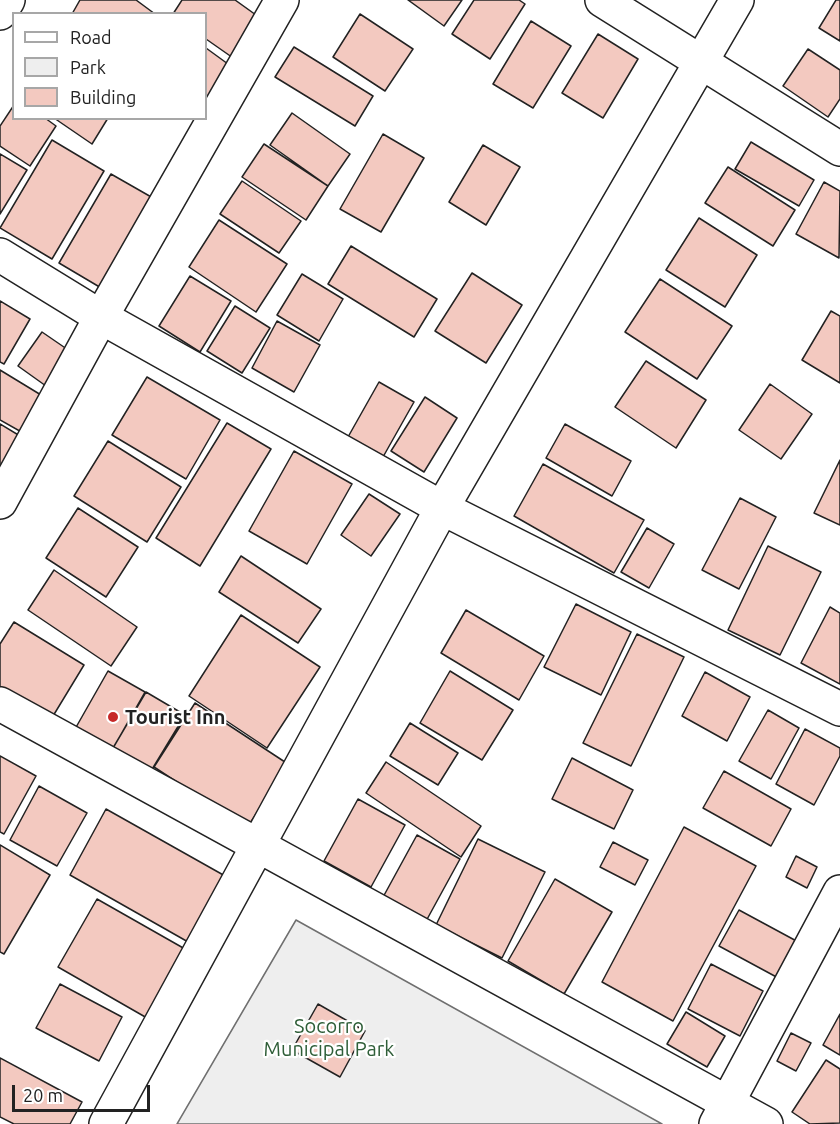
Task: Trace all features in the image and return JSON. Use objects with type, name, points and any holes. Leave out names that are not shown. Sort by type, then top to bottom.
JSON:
[{"type":"street","points":[[0,13],[8,0]]},
{"type":"street","points":[[0,502],[101,316],[282,0]]},
{"type":"street","points":[[602,0],[840,149]]},
{"type":"street","points":[[106,1124],[442,508],[700,60],[737,0]]},
{"type":"street","points":[[0,255],[101,316],[442,508],[840,709]]},
{"type":"street","points":[[0,704],[257,847],[722,1113],[766,1124]]},
{"type":"street","points":[[722,1113],[840,892]]},
{"type":"green space","name":"Socorro Municipal Park","points":[[296,920],[662,1124],[177,1124]]},
{"type":"building","points":[[80,0],[136,0],[152,12],[73,12]]},
{"type":"building","points":[[182,0],[235,0],[263,20],[236,60],[207,40],[207,12],[174,12]]},
{"type":"building","points":[[408,0],[462,0],[444,26]]},
{"type":"building","points":[[474,0],[519,0],[525,4],[490,59],[452,34]]},
{"type":"building","points":[[836,0],[840,0],[840,41],[819,28]]},
{"type":"building","points":[[360,14],[413,49],[385,91],[333,57]]},
{"type":"building","points":[[531,21],[571,46],[533,108],[493,84]]},
{"type":"building","points":[[598,34],[638,59],[603,118],[562,93]]},
{"type":"building","points":[[294,47],[373,96],[355,126],[275,77]]},
{"type":"building","points":[[207,49],[239,72],[207,113]]},
{"type":"building","points":[[808,49],[840,70],[840,99],[828,117],[783,86]]},
{"type":"building","points":[[12,108],[12,120],[48,120],[56,126],[30,166],[0,146],[0,126]]},
{"type":"building","points":[[292,113],[350,154],[328,186],[270,145]]},
{"type":"building","points":[[57,120],[107,120],[92,144]]},
{"type":"building","points":[[383,134],[424,158],[381,232],[340,209]]},
{"type":"building","points":[[52,140],[104,171],[52,259],[0,228]]},
{"type":"building","points":[[751,142],[814,180],[799,206],[735,169]]},
{"type":"building","points":[[264,144],[328,186],[306,220],[242,177]]},
{"type":"building","points":[[483,145],[520,167],[486,225],[449,202]]},
{"type":"building","points":[[0,154],[27,170],[0,214]]},
{"type":"building","points":[[728,167],[795,210],[773,246],[705,203]]},
{"type":"building","points":[[111,174],[160,202],[108,292],[59,263]]},
{"type":"building","points":[[242,181],[301,221],[279,253],[220,214]]},
{"type":"building","points":[[824,182],[840,191],[839,258],[796,234]]},
{"type":"building","points":[[699,218],[757,255],[725,307],[666,270]]},
{"type":"building","points":[[219,220],[287,264],[256,312],[189,267]]},
{"type":"building","points":[[351,246],[437,299],[414,337],[328,284]]},
{"type":"building","points":[[472,273],[522,305],[486,363],[435,331]]},
{"type":"building","points":[[302,274],[343,299],[319,341],[277,315]]},
{"type":"building","points":[[190,276],[231,301],[200,352],[159,326]]},
{"type":"building","points":[[660,279],[732,326],[697,379],[625,332]]},
{"type":"building","points":[[0,301],[30,319],[4,364],[0,362]]},
{"type":"building","points":[[235,306],[270,328],[242,373],[207,351]]},
{"type":"building","points":[[831,311],[840,316],[840,383],[802,360]]},
{"type":"building","points":[[277,321],[320,345],[294,392],[252,368]]},
{"type":"building","points":[[42,332],[77,356],[53,391],[18,366]]},
{"type":"building","points":[[646,361],[706,400],[676,448],[615,407]]},
{"type":"building","points":[[0,370],[46,398],[25,434],[0,420]]},
{"type":"building","points":[[147,377],[220,420],[186,479],[112,435]]},
{"type":"building","points":[[379,382],[414,402],[383,457],[348,437]]},
{"type":"building","points":[[770,384],[812,414],[781,459],[739,430]]},
{"type":"building","points":[[425,397],[457,418],[424,472],[391,451]]},
{"type":"building","points":[[227,423],[271,449],[200,566],[156,538]]},
{"type":"building","points":[[0,424],[25,439],[0,476]]},
{"type":"building","points":[[565,424],[631,461],[612,496],[546,458]]},
{"type":"building","points":[[108,441],[181,487],[147,542],[74,496]]},
{"type":"building","points":[[294,451],[352,484],[307,564],[249,531]]},
{"type":"building","points":[[840,460],[840,525],[814,513]]},
{"type":"building","points":[[543,464],[644,520],[614,573],[514,516]]},
{"type":"building","points":[[369,494],[400,514],[371,556],[341,535]]},
{"type":"building","points":[[740,498],[776,517],[739,589],[702,570]]},
{"type":"building","points":[[78,508],[138,547],[106,597],[46,558]]},
{"type":"building","points":[[647,528],[674,544],[649,588],[621,572]]},
{"type":"building","points":[[768,546],[821,572],[780,655],[728,630]]},
{"type":"building","points":[[241,556],[321,609],[298,643],[219,592]]},
{"type":"building","points":[[54,570],[137,627],[111,666],[28,610]]},
{"type":"building","points":[[576,604],[631,632],[601,695],[544,667]]},
{"type":"building","points":[[830,607],[840,613],[840,684],[801,663]]},
{"type":"building","points":[[466,610],[544,656],[519,700],[441,653]]},
{"type":"building","points":[[241,615],[320,667],[267,748],[189,696]]},
{"type":"building","points":[[14,622],[84,665],[50,721],[0,689],[0,644]]},
{"type":"building","points":[[637,634],[684,657],[631,766],[583,743]]},
{"type":"building","points":[[108,671],[145,692],[112,750],[75,729]]},
{"type":"building","points":[[450,671],[513,710],[482,760],[420,723]]},
{"type":"building","points":[[705,672],[750,697],[727,741],[682,716]]},
{"type":"building","points":[[146,692],[185,715],[151,771],[113,748]]},
{"type":"building","points":[[195,703],[288,764],[247,828],[154,767]]},
{"type":"building","points":[[768,710],[799,728],[771,779],[739,761]]},
{"type":"building","points":[[410,723],[458,753],[438,785],[390,756]]},
{"type":"building","points":[[805,729],[840,748],[840,756],[814,805],[776,784]]},
{"type":"building","points":[[0,756],[36,776],[4,834],[0,832]]},
{"type":"building","points":[[572,758],[633,790],[614,829],[552,799]]},
{"type":"building","points":[[386,762],[481,826],[461,857],[366,793]]},
{"type":"building","points":[[724,771],[791,809],[771,846],[703,808]]},
{"type":"building","points":[[39,786],[87,813],[57,866],[10,840]]},
{"type":"building","points":[[358,799],[405,825],[371,887],[324,861]]},
{"type":"building","points":[[106,809],[234,881],[197,947],[70,875]]},
{"type":"building","points":[[684,827],[756,866],[673,1021],[602,982]]},
{"type":"building","points":[[417,835],[460,859],[425,923],[382,899]]},
{"type":"building","points":[[478,839],[545,872],[502,958],[436,925]]},
{"type":"building","points":[[613,842],[648,860],[635,885],[600,867]]},
{"type":"building","points":[[0,845],[50,875],[4,954],[0,952]]},
{"type":"building","points":[[796,856],[817,867],[807,888],[786,877]]},
{"type":"building","points":[[555,879],[612,912],[564,994],[508,961]]},
{"type":"building","points":[[97,899],[185,949],[147,1018],[58,967]]},
{"type":"building","points":[[739,910],[802,944],[782,980],[719,946]]},
{"type":"building","points":[[711,964],[763,991],[740,1036],[688,1009]]},
{"type":"building","points":[[60,984],[122,1017],[99,1061],[36,1028]]},
{"type":"building","points":[[318,1004],[365,1031],[340,1077],[292,1050]]},
{"type":"building","points":[[686,1012],[725,1036],[707,1067],[667,1044]]},
{"type":"building","points":[[840,1014],[840,1055],[823,1045]]},
{"type":"building","points":[[791,1033],[811,1043],[796,1071],[777,1061]]},
{"type":"building","points":[[0,1058],[82,1102],[70,1124],[14,1124],[0,1117]]},
{"type":"building","points":[[826,1060],[840,1069],[840,1123],[810,1124],[792,1112]]},
{"type":"place","name":"Tourist Inn","points":[[113,717]]}]
